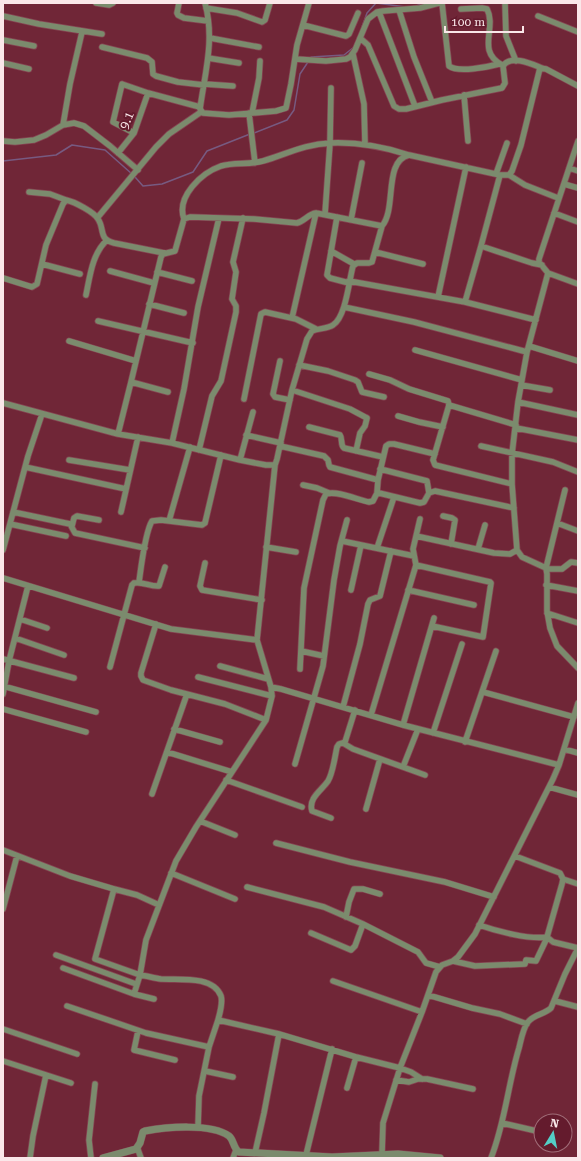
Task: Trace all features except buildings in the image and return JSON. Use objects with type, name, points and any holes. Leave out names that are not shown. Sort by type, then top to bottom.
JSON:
[{"type":"street","points":[[96,3],[109,5],[113,3]]},
{"type":"street","points":[[179,3],[178,15],[184,18],[208,22]]},
{"type":"street","points":[[98,218],[138,171],[156,147],[169,134],[200,109],[210,38],[205,6],[237,13],[262,22],[265,20],[270,3]]},
{"type":"street","points":[[134,133],[113,122],[122,84],[216,115],[276,111],[286,108],[290,93],[299,36],[309,3]]},
{"type":"street","points":[[365,144],[364,104],[353,54],[368,19],[378,12],[420,8],[440,3],[448,64],[450,68],[464,69],[501,65],[507,62],[516,61],[542,68],[578,86]]},
{"type":"street","points":[[505,3],[506,36],[516,61]]},
{"type":"street","points":[[360,38],[366,42],[370,48],[396,108],[402,109],[502,88],[505,83],[501,65],[493,58],[489,50],[489,21],[487,9],[461,9]]},
{"type":"street","points":[[399,10],[414,57],[432,102]]},
{"type":"street","points":[[378,12],[415,106]]},
{"type":"street","points":[[303,25],[346,36],[349,34],[358,13]]},
{"type":"street","points":[[3,16],[38,24],[102,34]]},
{"type":"street","points":[[538,16],[578,32]]},
{"type":"street","points":[[63,125],[70,84],[82,32]]},
{"type":"street","points":[[210,38],[259,47]]},
{"type":"street","points":[[3,40],[34,46]]},
{"type":"street","points":[[102,47],[147,58],[152,62],[153,74],[156,76],[178,82],[233,86]]},
{"type":"street","points":[[295,59],[334,61],[346,58],[353,54]]},
{"type":"street","points":[[208,58],[239,63]]},
{"type":"street","points":[[255,163],[250,122],[259,78],[260,61]]},
{"type":"street","points":[[3,63],[29,70]]},
{"type":"street","points":[[509,175],[512,171],[521,145],[538,72],[542,68]]},
{"type":"street","points":[[325,214],[330,143],[331,88]]},
{"type":"street","name":"9.1","points":[[118,153],[134,133],[148,93]]},
{"type":"street","points":[[464,95],[468,141]]},
{"type":"street","points":[[3,141],[15,142],[34,140],[68,123],[80,124],[118,153],[138,171]]},
{"type":"street","points":[[578,141],[539,259],[539,262],[548,273],[578,284]]},
{"type":"street","points":[[29,192],[50,194],[81,206],[98,218],[103,236],[107,240],[114,243],[164,253],[173,252],[176,248],[184,219],[182,210],[185,197],[204,175],[223,166],[255,163],[293,150],[330,143],[365,144],[409,155],[509,175],[515,180],[529,187],[558,198]]},
{"type":"street","points":[[465,302],[507,143]]},
{"type":"street","points":[[331,251],[354,264],[360,262],[371,263],[389,208],[395,169],[399,161],[404,156],[409,155]]},
{"type":"street","points":[[351,220],[362,163]]},
{"type":"street","points":[[438,297],[466,167]]},
{"type":"street","points":[[569,168],[578,171]]},
{"type":"street","points":[[564,184],[578,188]]},
{"type":"street","points":[[3,278],[34,287],[38,282],[48,237],[66,200]]},
{"type":"street","points":[[184,219],[190,217],[242,218],[297,223],[311,214],[316,213],[382,226]]},
{"type":"street","points":[[292,318],[316,213]]},
{"type":"street","points":[[554,213],[578,222]]},
{"type":"street","points":[[337,217],[327,275],[330,278],[465,302],[536,320]]},
{"type":"street","points":[[172,443],[193,343],[198,307],[219,218]]},
{"type":"street","points":[[199,450],[212,396],[221,381],[236,312],[236,306],[232,299],[236,272],[233,262],[242,218]]},
{"type":"street","points":[[86,294],[97,252],[107,240]]},
{"type":"street","points":[[481,246],[542,265]]},
{"type":"street","points":[[375,252],[423,264]]},
{"type":"street","points":[[118,434],[132,382],[154,283],[161,257],[164,253]]},
{"type":"street","points":[[42,264],[80,274]]},
{"type":"street","points":[[134,994],[140,975],[146,940],[176,861],[226,780],[266,720],[272,696],[257,640],[275,465],[292,390],[307,340],[312,331],[332,326],[340,318],[354,264]]},
{"type":"street","points":[[110,271],[154,283]]},
{"type":"street","points":[[157,272],[192,281]]},
{"type":"street","points":[[548,273],[527,352],[518,402],[512,454],[512,484],[517,550],[522,557],[546,568],[560,570],[571,562],[578,563]]},
{"type":"street","points":[[149,304],[184,313]]},
{"type":"street","points":[[344,307],[414,322],[527,352]]},
{"type":"street","points":[[244,398],[261,314],[265,312],[292,318],[316,329]]},
{"type":"street","points":[[98,321],[193,343]]},
{"type":"street","points":[[69,341],[136,361]]},
{"type":"street","points":[[529,346],[578,361]]},
{"type":"street","points":[[415,350],[521,383],[550,390]]},
{"type":"street","points":[[280,361],[273,394],[275,397],[290,400]]},
{"type":"street","points":[[299,365],[328,371],[355,380],[358,382],[362,392],[384,397]]},
{"type":"street","points":[[369,374],[390,380],[409,389],[447,400],[449,405],[435,454],[434,464],[512,484]]},
{"type":"street","points":[[132,382],[168,392]]},
{"type":"street","points":[[292,390],[350,408],[367,418],[367,423],[361,430],[356,451]]},
{"type":"street","points":[[518,402],[578,415]]},
{"type":"street","points":[[3,403],[118,434],[172,443],[240,460],[266,465],[275,465]]},
{"type":"street","points":[[449,405],[516,427],[578,440]]},
{"type":"street","points":[[240,460],[252,412]]},
{"type":"street","points":[[3,550],[25,467],[42,414]]},
{"type":"street","points":[[398,416],[442,427]]},
{"type":"street","points":[[309,427],[340,435],[342,438],[342,446],[356,451],[383,457]]},
{"type":"street","points":[[246,435],[324,456],[328,460],[330,467],[378,480]]},
{"type":"street","points":[[121,512],[138,437]]},
{"type":"street","points":[[303,485],[329,493],[369,502],[372,501],[377,493],[378,480],[385,448],[389,444],[404,446],[435,454]]},
{"type":"street","points":[[481,446],[553,462],[578,472]]},
{"type":"street","points":[[169,521],[190,447]]},
{"type":"street","points":[[139,582],[151,522],[155,520],[202,525],[205,523],[221,455]]},
{"type":"street","points":[[69,460],[130,470]]},
{"type":"street","points":[[25,467],[126,489]]},
{"type":"street","points":[[380,469],[426,481],[429,493]]},
{"type":"street","points":[[565,490],[546,568],[547,613],[550,628],[557,646],[578,668]]},
{"type":"street","points":[[377,493],[422,503],[429,493],[434,491],[514,508]]},
{"type":"street","points":[[300,669],[303,597],[306,577],[324,496],[329,493]]},
{"type":"street","points":[[377,548],[394,496]]},
{"type":"street","points":[[13,512],[72,526]]},
{"type":"street","points":[[99,520],[77,516],[74,518],[72,531],[145,548]]},
{"type":"street","points":[[443,516],[455,520],[451,544]]},
{"type":"street","points":[[371,715],[416,566],[412,552],[420,519]]},
{"type":"street","points":[[295,764],[322,666],[334,580],[347,520]]},
{"type":"street","points":[[557,523],[578,530]]},
{"type":"street","points":[[10,524],[66,536]]},
{"type":"street","points":[[478,549],[485,524]]},
{"type":"street","points":[[416,536],[505,554],[510,554],[517,550]]},
{"type":"street","points":[[342,541],[414,556]]},
{"type":"street","points":[[351,590],[361,545]]},
{"type":"street","points":[[266,547],[296,552]]},
{"type":"street","points":[[343,707],[360,644],[368,604],[370,600],[380,596],[391,551]]},
{"type":"street","points":[[205,563],[200,586],[202,590],[262,600]]},
{"type":"street","points":[[416,566],[491,583],[483,637],[432,626]]},
{"type":"street","points":[[110,667],[132,585],[139,582],[159,586],[165,567]]},
{"type":"street","points":[[3,578],[171,629],[257,640]]},
{"type":"street","points":[[546,585],[578,591]]},
{"type":"street","points":[[3,694],[6,660],[15,638],[28,586]]},
{"type":"street","points":[[408,590],[474,605]]},
{"type":"street","points":[[547,613],[578,622]]},
{"type":"street","points":[[403,726],[434,618]]},
{"type":"street","points":[[20,619],[48,628]]},
{"type":"street","points":[[156,624],[142,673],[142,678],[145,681],[225,704],[266,720]]},
{"type":"street","points":[[15,638],[64,655]]},
{"type":"street","points":[[433,733],[462,644]]},
{"type":"street","points":[[300,652],[324,656]]},
{"type":"street","points":[[465,742],[496,652]]},
{"type":"street","points":[[6,660],[74,678]]},
{"type":"street","points":[[220,666],[268,679]]},
{"type":"street","points":[[198,677],[272,696]]},
{"type":"street","points":[[4,686],[96,712]]},
{"type":"street","points":[[271,688],[281,689],[355,710],[403,726],[559,765]]},
{"type":"street","points":[[483,692],[575,715]]},
{"type":"street","points":[[152,794],[187,694]]},
{"type":"street","points":[[382,1154],[382,1123],[400,1068],[436,972],[440,967],[453,961],[464,950],[494,897],[559,765],[578,703]]},
{"type":"street","points":[[3,709],[86,732]]},
{"type":"street","points":[[331,818],[312,811],[311,807],[318,791],[328,781],[337,747],[339,744],[346,742],[348,738],[355,710]]},
{"type":"street","points":[[174,729],[220,742]]},
{"type":"street","points":[[403,767],[418,729]]},
{"type":"street","points":[[343,743],[353,749],[425,775]]},
{"type":"street","points":[[564,749],[578,753]]},
{"type":"street","points":[[167,752],[232,772]]},
{"type":"street","points":[[366,809],[380,759]]},
{"type":"street","points":[[226,780],[302,807]]},
{"type":"street","points":[[549,787],[578,795]]},
{"type":"street","points":[[200,821],[235,835]]},
{"type":"street","points":[[276,842],[350,862],[445,882],[494,897]]},
{"type":"street","points":[[3,850],[70,876],[137,895],[159,905]]},
{"type":"street","points":[[3,909],[17,856]]},
{"type":"street","points":[[453,961],[475,966],[525,964],[526,960],[536,961],[547,937],[563,879],[560,873],[555,870],[515,856]]},
{"type":"street","points":[[171,873],[235,900]]},
{"type":"street","points":[[563,879],[578,884]]},
{"type":"street","points":[[247,887],[311,903],[363,924],[418,952],[426,963],[440,967]]},
{"type":"street","points":[[114,889],[95,959],[140,975],[162,979],[195,980],[209,985],[221,996],[222,1002],[209,1047],[199,1096],[198,1127]]},
{"type":"street","points":[[346,917],[349,902],[354,889],[363,889],[380,894]]},
{"type":"street","points":[[312,932],[351,950],[355,946],[363,924]]},
{"type":"street","points":[[479,925],[493,930],[530,937],[547,937]]},
{"type":"street","points":[[491,1158],[502,1123],[512,1072],[527,1024],[532,1018],[547,1012],[552,1008],[565,974],[578,948],[552,942],[547,937]]},
{"type":"street","points":[[56,955],[136,984]]},
{"type":"street","points":[[63,968],[134,994],[154,999]]},
{"type":"street","points":[[333,981],[422,1012]]},
{"type":"street","points":[[428,995],[472,1008],[500,1014],[527,1024]]},
{"type":"street","points":[[555,1001],[578,1007]]},
{"type":"street","points":[[67,1006],[138,1031],[209,1047]]},
{"type":"street","points":[[218,1020],[279,1034],[356,1057],[400,1068],[411,1072],[422,1079],[473,1089]]},
{"type":"street","points":[[3,1029],[78,1054]]},
{"type":"street","points":[[138,1031],[134,1050],[175,1060]]},
{"type":"street","points":[[255,1153],[266,1106],[279,1034]]},
{"type":"street","points":[[310,1156],[332,1049]]},
{"type":"street","points":[[347,1088],[356,1057]]},
{"type":"street","points":[[3,1061],[71,1083]]},
{"type":"street","points":[[205,1071],[233,1077]]},
{"type":"street","points":[[30,1158],[32,1136],[46,1075]]},
{"type":"street","points":[[396,1080],[409,1082],[422,1079]]},
{"type":"street","points":[[91,1158],[89,1140],[95,1084]]},
{"type":"street","points":[[502,1123],[533,1130]]},
{"type":"street","points":[[141,1158],[137,1147],[141,1135],[145,1131],[198,1127],[229,1136],[236,1150],[239,1152],[332,1157],[373,1156],[382,1154],[416,1155],[440,1158]]},
{"type":"street","points":[[104,1158],[136,1149],[137,1147]]},
{"type":"street","points":[[233,1158],[236,1150]]},
{"type":"waterway","points":[[362,27],[367,13],[376,3],[406,7]]},
{"type":"waterway","points":[[416,6],[425,3]]},
{"type":"waterway","points":[[310,59],[311,57],[344,55],[354,47]]},
{"type":"waterway","points":[[254,133],[287,120],[294,110],[300,74],[308,62]]},
{"type":"waterway","points":[[135,177],[143,186],[162,184],[193,172],[207,151],[250,134]]},
{"type":"waterway","points":[[3,161],[56,155],[72,145],[105,150],[132,174]]}]
